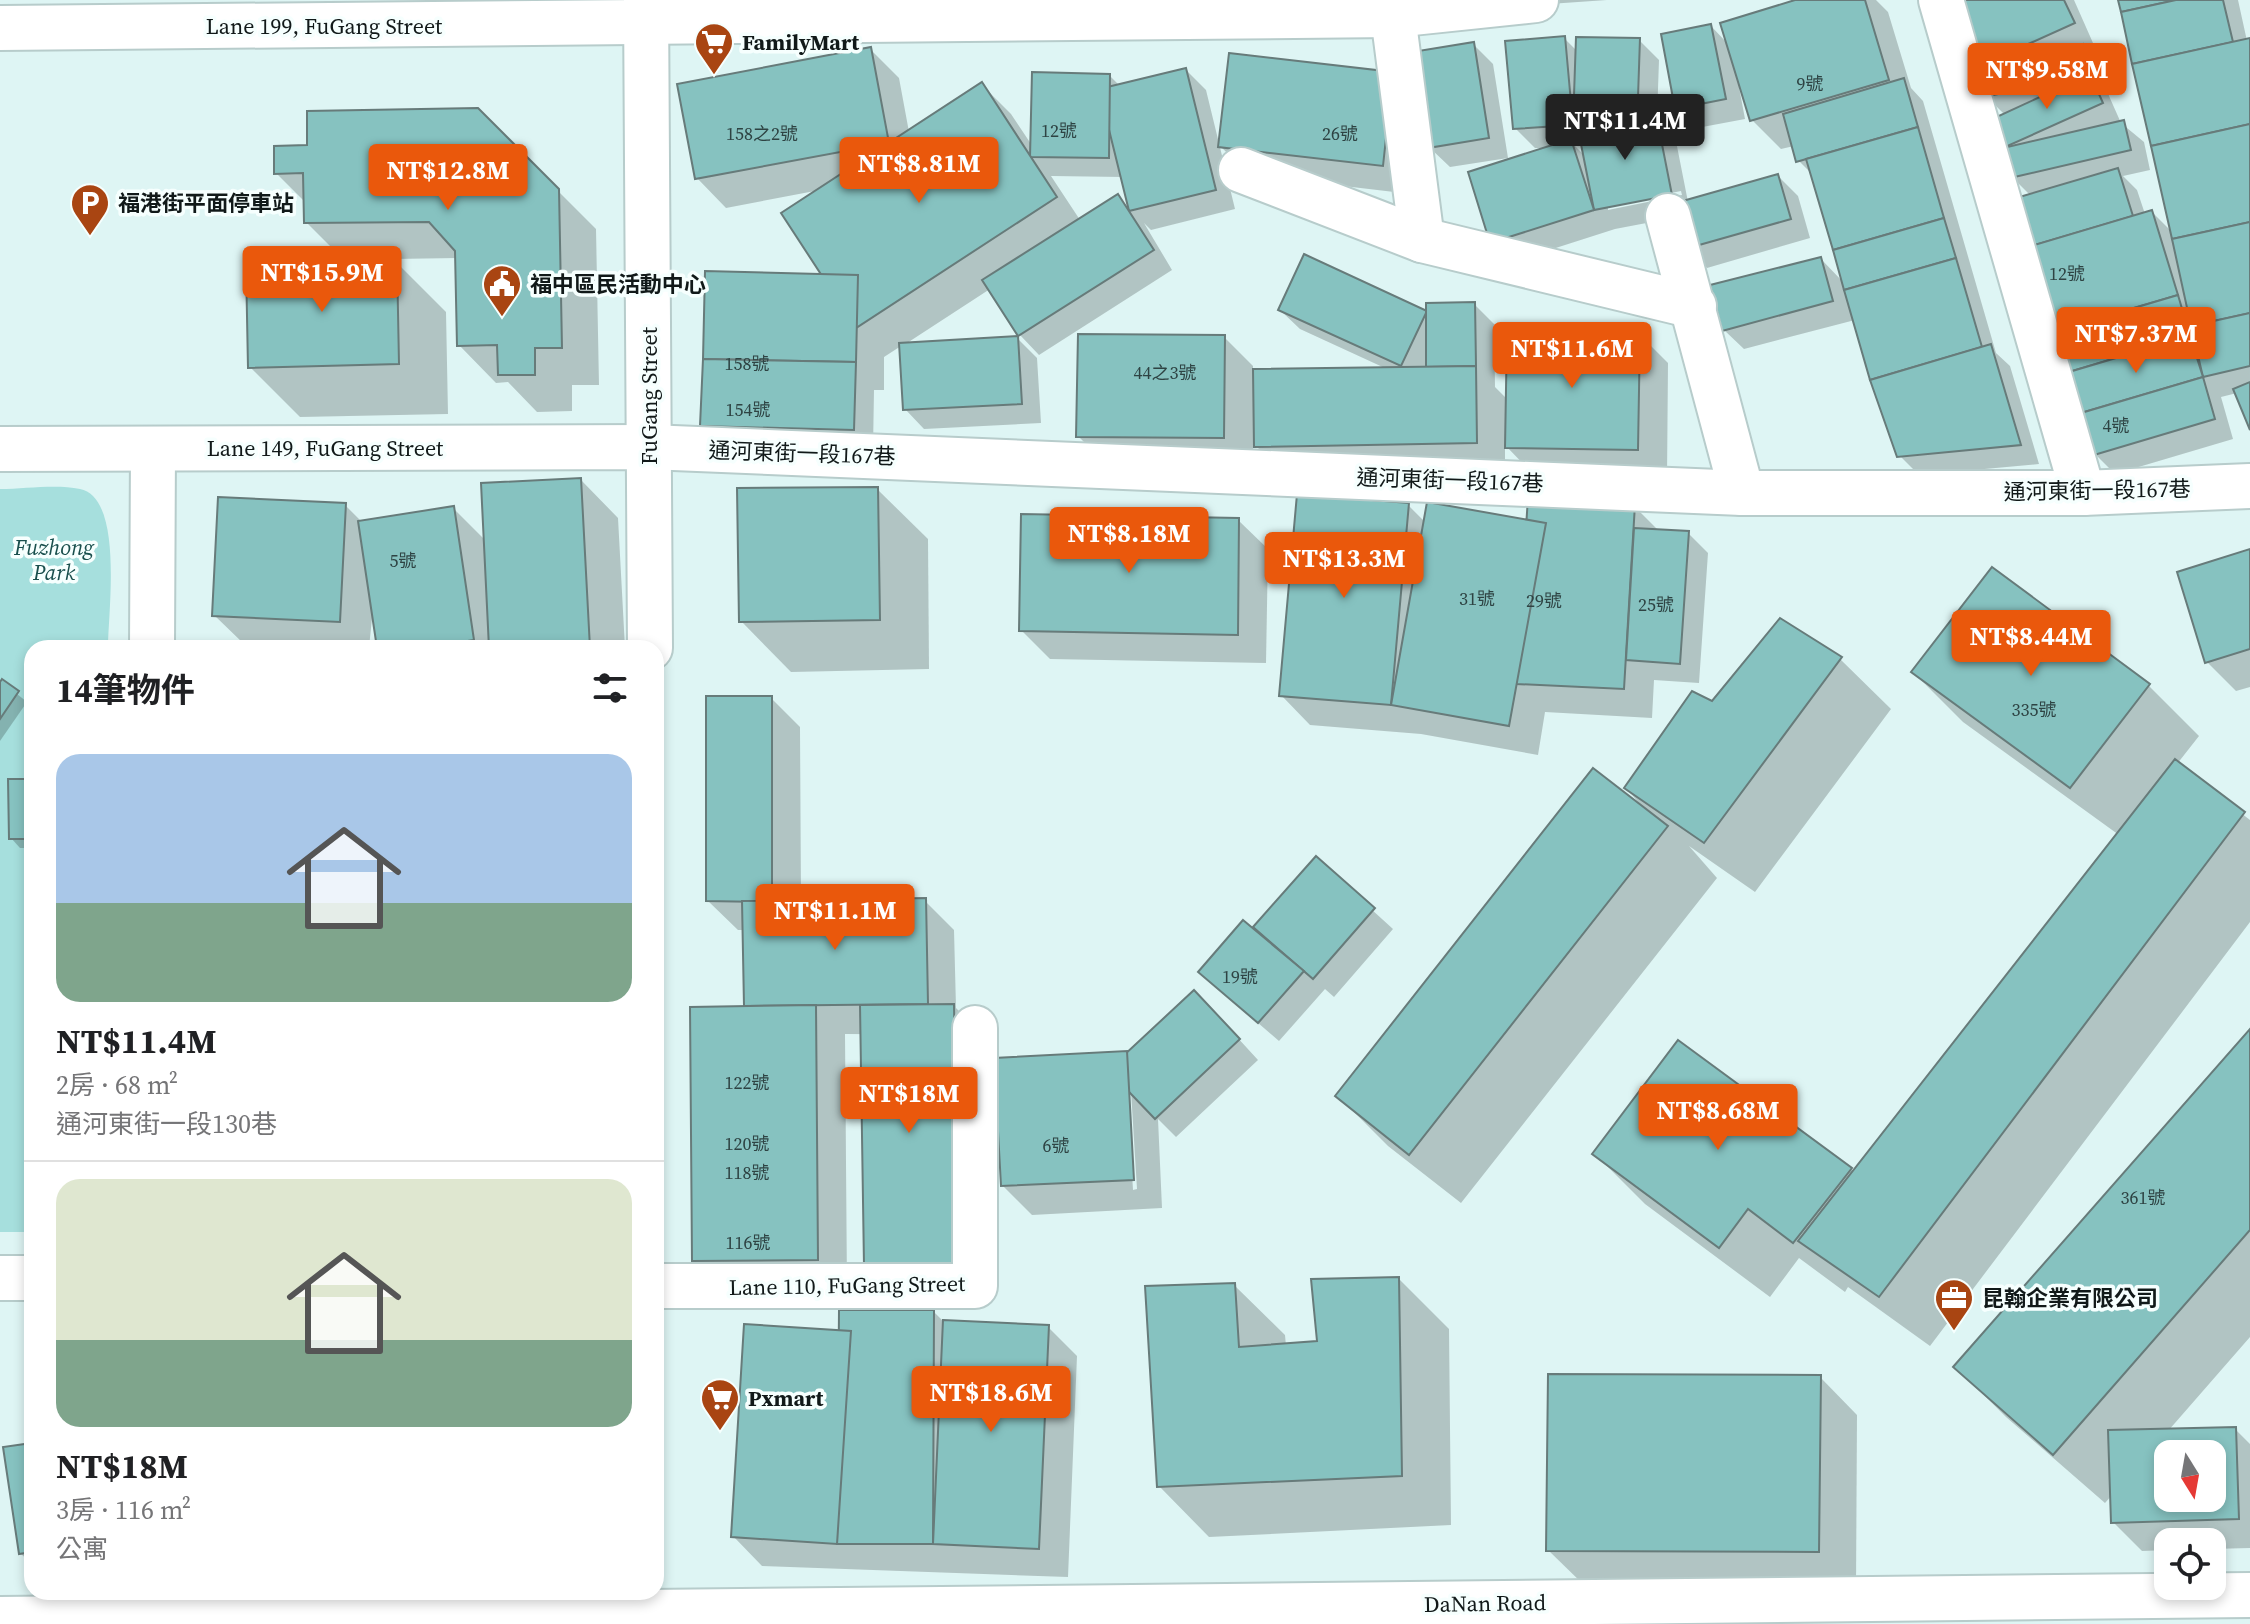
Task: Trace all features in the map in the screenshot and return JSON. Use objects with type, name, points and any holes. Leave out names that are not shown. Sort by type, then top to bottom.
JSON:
[{"type":"street","name":"Lane 199, FuGang Street","points":[[0,28],[648,12],[1392,8],[1536,0]]},
{"type":"street","points":[[1941,0],[2083,493]]},
{"type":"street","points":[[1392,8],[1422,240]]},
{"type":"street","name":"FuGang Street","points":[[648,12],[650,640]]},
{"type":"street","points":[[1241,170],[1422,240],[1694,306]]},
{"type":"street","points":[[1668,216],[1742,493]]},
{"type":"street","name":"通河東街一段167巷","points":[[649,447],[1742,493],[2083,493],[2250,486]]},
{"type":"street","name":"Lane 149, FuGang Street","points":[[0,449],[649,447]]},
{"type":"street","points":[[152,640],[153,449]]},
{"type":"street","name":"Lane 110, FuGang Street","points":[[664,1286],[975,1286],[975,1028]]},
{"type":"street","points":[[0,1278],[24,1278]]},
{"type":"street","name":"DaNan Road","points":[[0,1619],[646,1609],[1201,1615],[2250,1595]]},
{"type":"green space","name":"Fuzhong Park","points":[[71,488],[94,497],[103,513],[110,558],[108,640],[24,640],[24,1232],[0,1232],[0,489]]},
{"type":"building","points":[[1795,0],[1865,0],[1889,80],[1750,121],[1720,23]]},
{"type":"building","points":[[1964,0],[2064,0],[2075,23],[1977,67],[1950,6]]},
{"type":"building","points":[[2118,0],[2176,0],[2121,12]]},
{"type":"building","points":[[2176,0],[2223,0],[2233,42],[2132,64],[2121,12]]},
{"type":"building","points":[[1711,24],[1726,99],[1675,109],[1661,34]]},
{"type":"building","points":[[1565,36],[1573,125],[1513,129],[1505,41]]},
{"type":"building","points":[[1576,37],[1640,38],[1637,127],[1573,125]]},
{"type":"building","points":[[2250,38],[2250,124],[2151,146],[2132,64]]},
{"type":"building","points":[[1474,42],[1489,138],[1428,148],[1412,52]]},
{"type":"building","points":[[2083,44],[2090,74],[1984,97],[1977,67]]},
{"type":"building","points":[[871,47],[889,143],[695,179],[677,84]]},
{"type":"building","points":[[1229,53],[1393,72],[1383,166],[1218,147]]},
{"type":"building","points":[[1186,68],[1216,190],[1129,211],[1099,89]]},
{"type":"building","points":[[1032,72],[1110,74],[1109,158],[1030,157]]},
{"type":"building","points":[[2090,74],[2103,103],[2003,148],[1990,120]]},
{"type":"building","points":[[1904,78],[1918,127],[1796,162],[1783,114]]},
{"type":"building","points":[[982,82],[1057,197],[856,328],[781,213]]},
{"type":"building","points":[[478,108],[559,189],[562,348],[535,348],[535,375],[498,375],[497,345],[457,346],[455,251],[429,222],[304,223],[303,173],[274,174],[274,146],[307,145],[307,111]]},
{"type":"building","points":[[1656,114],[1672,195],[1594,210],[1578,129]]},
{"type":"building","points":[[2124,120],[2131,150],[2010,178],[2003,148]]},
{"type":"building","points":[[2250,124],[2250,222],[2172,239],[2151,146]]},
{"type":"building","points":[[1918,127],[1944,218],[1833,250],[1806,159]]},
{"type":"building","points":[[1571,139],[1594,210],[1490,243],[1468,172]]},
{"type":"building","points":[[2118,168],[2133,216],[2031,246],[2016,198]]},
{"type":"building","points":[[1778,174],[1791,219],[1685,249],[1672,204]]},
{"type":"building","points":[[1118,194],[1154,250],[1018,336],[982,280]]},
{"type":"building","points":[[2152,210],[2178,295],[2056,331],[2031,246]]},
{"type":"building","points":[[1944,218],[1956,258],[1844,290],[1833,250]]},
{"type":"building","points":[[2250,222],[2250,313],[2191,326],[2172,239]]},
{"type":"building","points":[[1304,254],[1427,311],[1401,366],[1278,310]]},
{"type":"building","points":[[1821,257],[1833,301],[1722,331],[1710,285]]},
{"type":"building","points":[[1956,258],[1982,347],[1870,380],[1844,290]]},
{"type":"building","points":[[397,260],[399,364],[248,368],[246,264]]},
{"type":"building","points":[[705,271],[858,275],[856,362],[703,359]]},
{"type":"building","points":[[2178,295],[2190,336],[2069,372],[2056,331]]},
{"type":"building","points":[[1475,302],[1476,366],[1426,367],[1426,303]]},
{"type":"building","points":[[2250,313],[2250,366],[2203,377],[2191,326]]},
{"type":"building","points":[[1507,330],[1640,332],[1638,450],[1505,448]]},
{"type":"building","points":[[1078,334],[1225,335],[1224,438],[1076,437]]},
{"type":"building","points":[[1018,336],[1022,404],[903,410],[899,343]]},
{"type":"building","points":[[2190,336],[2203,377],[2081,413],[2069,372]]},
{"type":"building","points":[[1991,344],[2021,445],[1897,457],[1870,380]]},
{"type":"building","points":[[703,359],[856,362],[854,430],[700,426]]},
{"type":"building","points":[[1476,366],[1477,443],[1254,447],[1253,369]]},
{"type":"building","points":[[2203,377],[2215,419],[2094,455],[2081,413]]},
{"type":"building","points":[[2250,382],[2250,430],[2233,389]]},
{"type":"building","points":[[581,478],[590,640],[489,640],[481,483]]},
{"type":"building","points":[[878,487],[880,620],[739,622],[737,488]]},
{"type":"building","points":[[1297,494],[1409,503],[1391,705],[1279,696]]},
{"type":"building","points":[[218,497],[346,503],[340,622],[212,616]]},
{"type":"building","points":[[1528,497],[1635,504],[1624,689],[1516,684]]},
{"type":"building","points":[[1427,502],[1546,523],[1509,726],[1391,705]]},
{"type":"building","points":[[454,506],[474,640],[376,640],[358,521]]},
{"type":"building","points":[[1021,514],[1239,518],[1238,635],[1019,631]]},
{"type":"building","points":[[1634,528],[1689,531],[1680,664],[1626,660]]},
{"type":"building","points":[[2250,549],[2250,649],[2205,663],[2177,572]]},
{"type":"building","points":[[1992,567],[2150,684],[2070,788],[1911,672]]},
{"type":"building","points":[[1780,618],[1842,657],[1704,843],[1624,788],[1692,691],[1712,701]]},
{"type":"building","points":[[2,679],[19,691],[0,719],[0,682]]},
{"type":"building","points":[[706,696],[772,696],[772,902],[706,901]]},
{"type":"building","points":[[2175,759],[2245,812],[1879,1297],[1798,1241]]},
{"type":"building","points":[[1593,768],[1668,826],[1409,1155],[1335,1096]]},
{"type":"building","points":[[8,779],[24,779],[24,839],[9,839]]},
{"type":"building","points":[[1316,856],[1375,908],[1313,979],[1253,927]]},
{"type":"building","points":[[926,898],[928,1004],[744,1006],[742,901]]},
{"type":"building","points":[[1243,920],[1304,971],[1258,1023],[1198,972]]},
{"type":"building","points":[[1194,990],[1240,1039],[1155,1119],[1108,1070]]},
{"type":"building","points":[[954,1004],[958,1264],[864,1266],[860,1005]]},
{"type":"building","points":[[816,1005],[818,1260],[692,1261],[690,1007]]},
{"type":"building","points":[[2250,1029],[2250,1230],[2053,1455],[1953,1367]]},
{"type":"building","points":[[1678,1040],[1852,1168],[1793,1243],[1748,1209],[1719,1248],[1592,1154]]},
{"type":"building","points":[[1127,1051],[1134,1180],[1001,1186],[994,1058]]},
{"type":"building","points":[[1399,1277],[1402,1476],[1157,1487],[1145,1286],[1235,1283],[1239,1347],[1317,1341],[1311,1279]]},
{"type":"building","points":[[839,1310],[934,1310],[933,1544],[837,1544]]},
{"type":"building","points":[[943,1320],[1049,1325],[1039,1549],[933,1544]]},
{"type":"building","points":[[744,1324],[851,1331],[837,1544],[731,1537]]},
{"type":"building","points":[[1548,1374],[1821,1375],[1819,1552],[1546,1551]]},
{"type":"building","points":[[2236,1427],[2239,1519],[2111,1523],[2108,1430]]},
{"type":"building","points":[[24,1444],[24,1553],[19,1554],[3,1447]]},
{"type":"place","name":"FamilyMart","points":[[714,76]]},
{"type":"place","name":"福港街平面停車站","points":[[90,237]]},
{"type":"place","name":"福中區民活動中心","points":[[502,318]]},
{"type":"place","name":"昆翰企業有限公司","points":[[1954,1332]]},
{"type":"place","name":"Pxmart","points":[[720,1432]]}]
